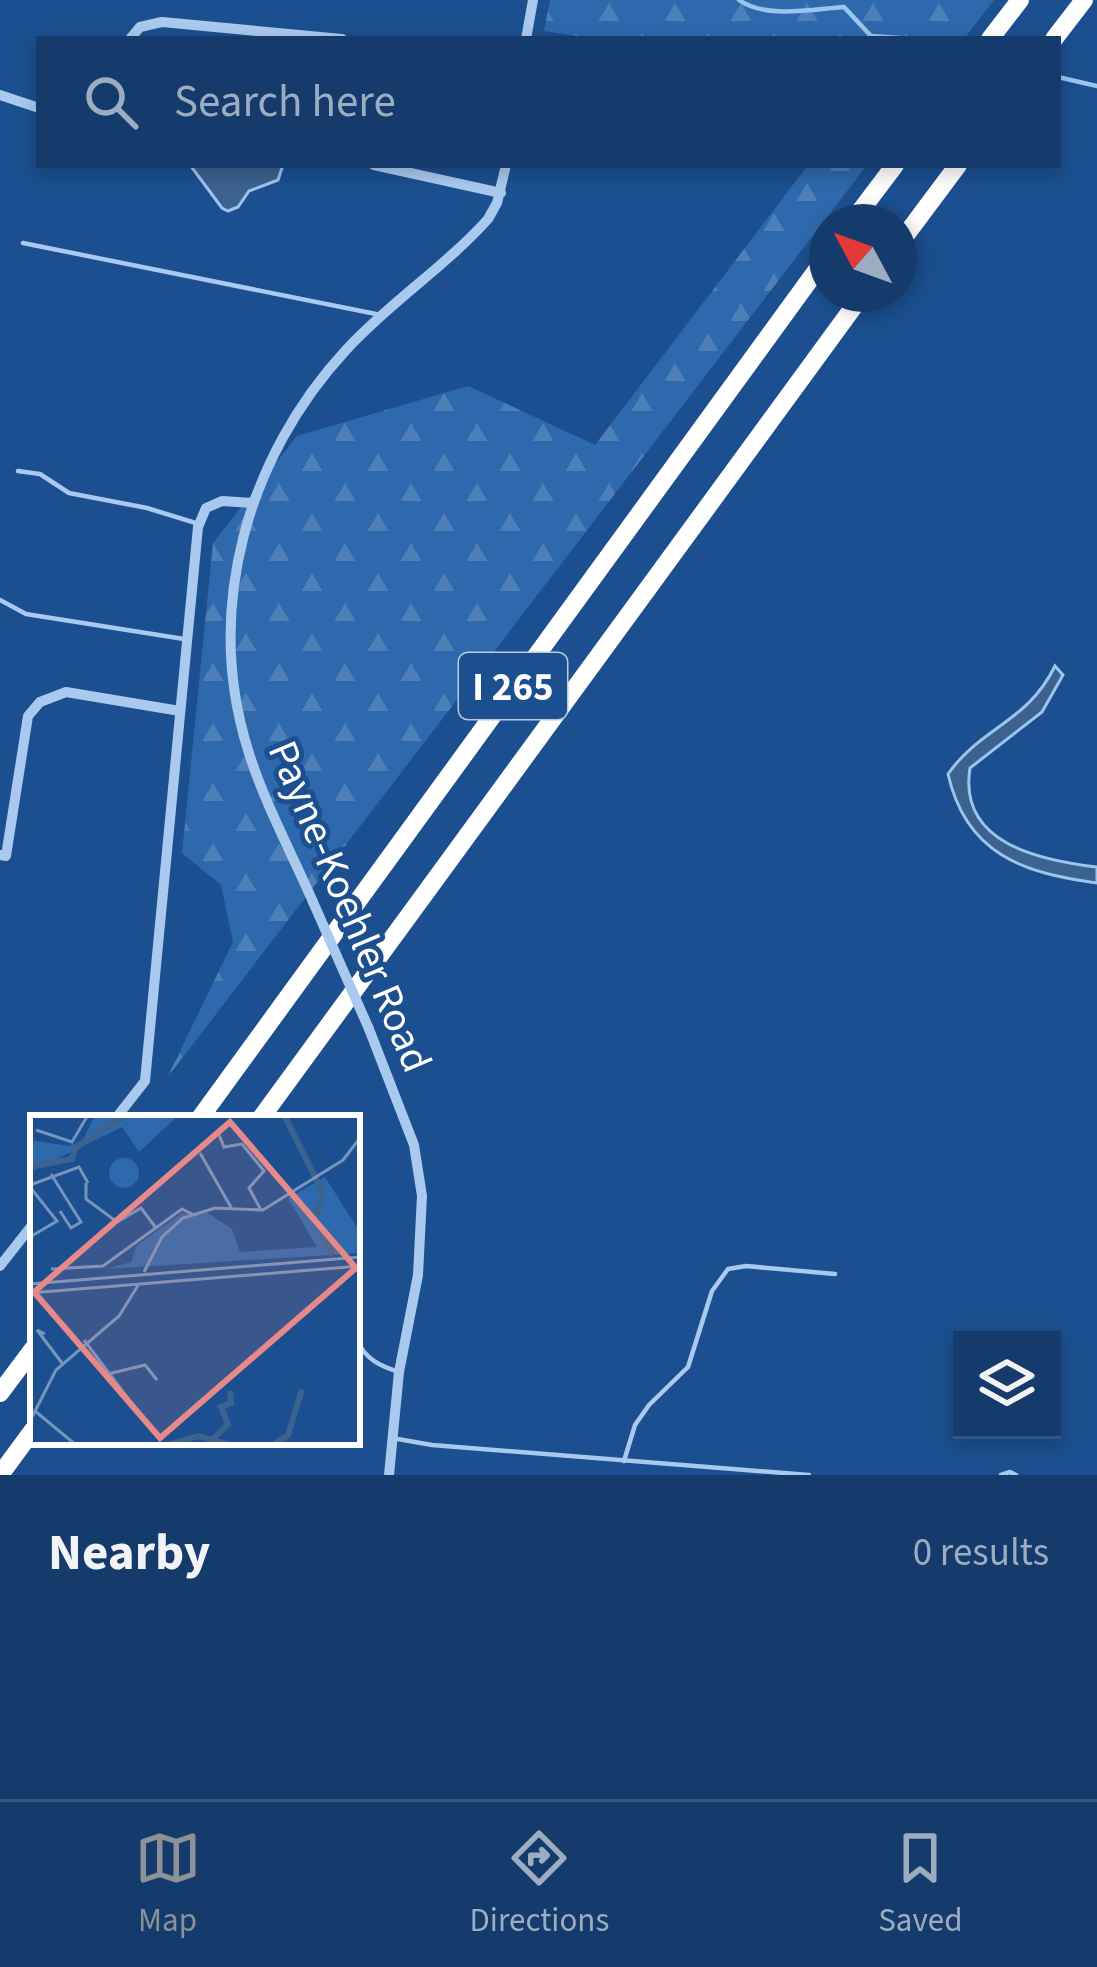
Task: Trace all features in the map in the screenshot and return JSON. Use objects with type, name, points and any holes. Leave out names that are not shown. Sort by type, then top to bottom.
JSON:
[{"type":"highway","points":[[992,36],[1020,0]]},
{"type":"highway","points":[[1056,36],[1084,0]]},
{"type":"highway","points":[[866,204],[893,168]]},
{"type":"highway","points":[[917,220],[956,168]]},
{"type":"highway","name":"I 265","points":[[202,1115],[809,281]]},
{"type":"highway","name":"I 265","points":[[263,1115],[850,312]]},
{"type":"highway","points":[[0,1376],[30,1339]]},
{"type":"highway","points":[[0,1394],[30,1353]]},
{"type":"highway","points":[[0,1475],[30,1434]]},
{"type":"highway","points":[[16,1475],[35,1445]]},
{"type":"street","points":[[527,36],[533,0]]},
{"type":"street","points":[[132,36],[140,27],[162,22],[310,36]]},
{"type":"street","points":[[0,95],[36,107]]},
{"type":"street","points":[[388,168],[500,193]]},
{"type":"street","name":"Payne-Koehler Road","points":[[389,1475],[399,1372],[418,1275],[422,1196],[414,1144],[369,1028],[256,774],[235,693],[231,611],[252,503],[273,453],[316,385],[382,316],[488,219],[505,168]]},
{"type":"street","points":[[118,1115],[145,1082],[184,639],[199,524],[206,508],[222,502],[252,503]]},
{"type":"street","points":[[0,855],[6,856],[28,716],[40,702],[66,692],[180,711]]},
{"type":"street","points":[[0,1266],[30,1228]]},
{"type":"lane","points":[[22,243],[382,316]]},
{"type":"lane","points":[[18,472],[40,474],[69,494],[147,508],[199,524]]},
{"type":"lane","points":[[0,600],[26,614],[184,639]]},
{"type":"lane","points":[[624,1462],[642,1415],[688,1366],[712,1291],[728,1269],[746,1266],[835,1274]]},
{"type":"lane","points":[[360,1347],[379,1366],[399,1372]]},
{"type":"lane","points":[[392,1438],[809,1475]]},
{"type":"lane","points":[[1001,1475],[1016,1475]]},
{"type":"green space","points":[[550,0],[994,0],[966,36],[575,36],[544,31]]},
{"type":"green space","points":[[806,168],[865,168],[837,204],[809,204],[809,241],[167,1078],[233,942],[221,885],[182,853],[213,543],[297,436],[468,386],[595,445]]},
{"type":"shaded area","points":[[192,168],[282,168],[278,180],[249,191],[238,207],[222,208]]},
{"type":"shaded area","points":[[1055,666],[1063,675],[1042,712],[970,768],[970,794],[976,814],[1007,843],[1051,859],[1097,867],[1097,883],[1045,873],[1002,855],[968,823],[948,774],[975,745],[1031,700]]},
{"type":"waterway","points":[[739,0],[775,11],[844,7],[871,36]]},
{"type":"waterway","points":[[1061,78],[1097,86]]}]
